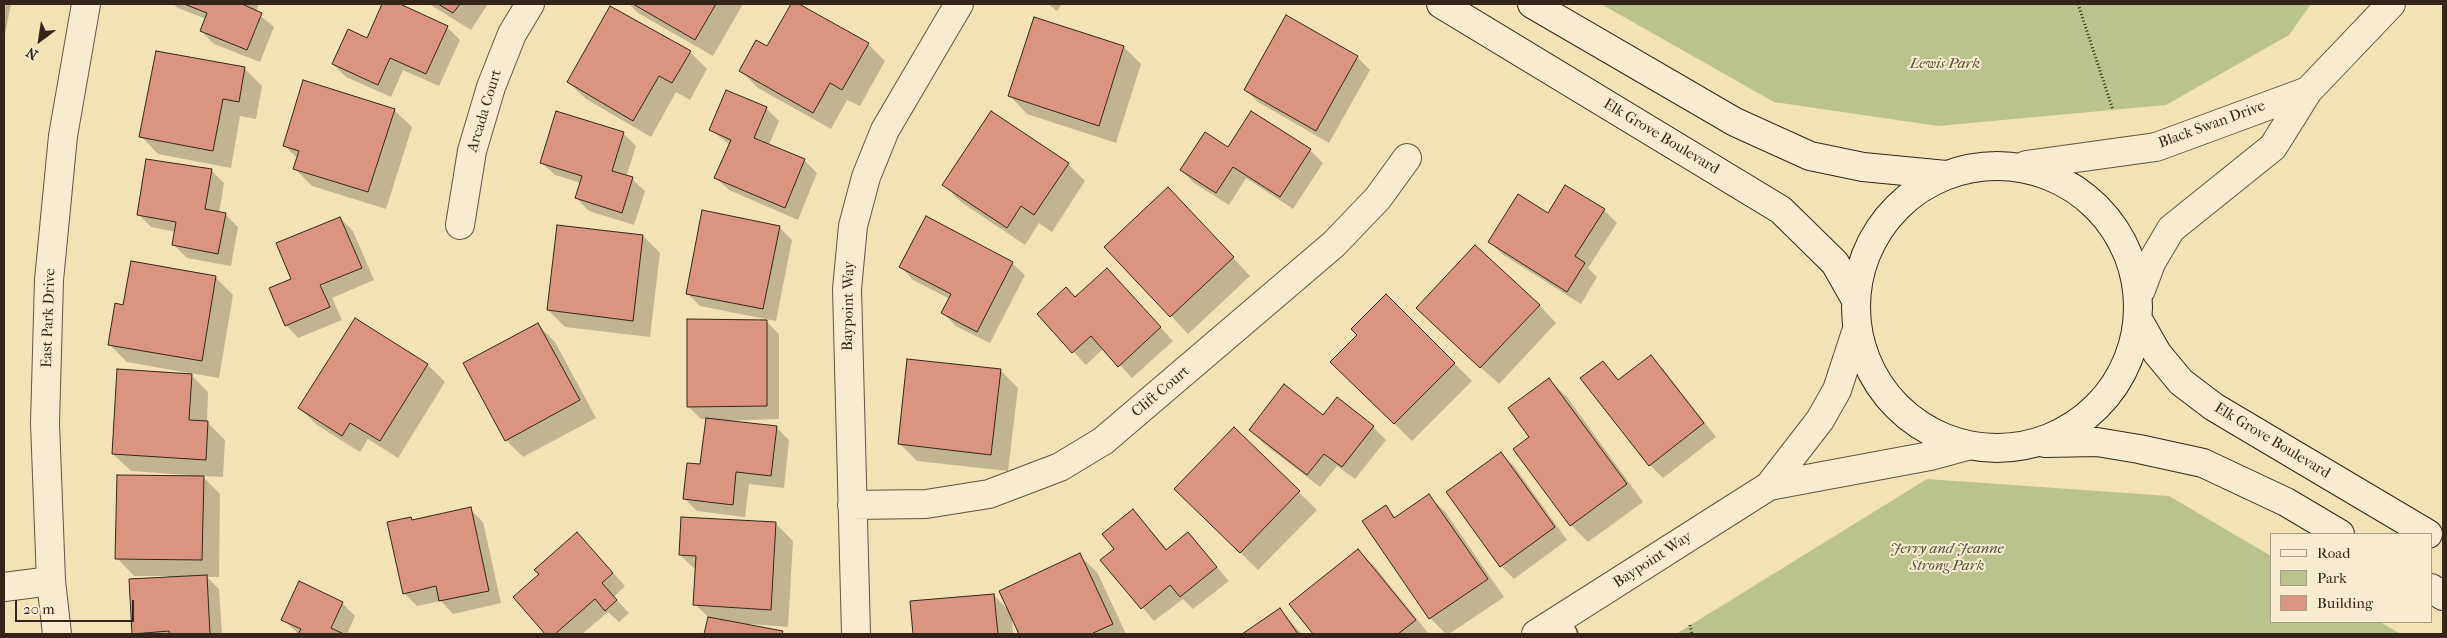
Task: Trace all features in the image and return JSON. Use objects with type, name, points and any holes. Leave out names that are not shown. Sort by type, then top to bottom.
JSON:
[{"type":"street","name":"East Park Drive","points":[[57,634],[52,581],[45,423],[49,280],[63,136],[86,4]]},
{"type":"street","name":"Arcada Court","points":[[460,225],[472,151],[491,87],[512,34],[530,4]]},
{"type":"street","name":"Baypoint Way","points":[[856,634],[846,289],[853,226],[866,177],[885,130],[959,4]]},
{"type":"street","name":"Elk Grove Boulevard","points":[[1441,4],[1781,210],[1835,263],[1856,300]]},
{"type":"street","points":[[1532,4],[1736,122],[1810,156],[1863,167],[1946,175]]},
{"type":"street","name":"Black Swan Drive","points":[[2141,290],[2151,263],[2171,229],[2273,147],[2308,91],[2391,4]]},
{"type":"street","name":"Black Swan Drive","points":[[1946,175],[1984,165],[2026,166],[2156,147],[2308,91]]},
{"type":"street","name":"Clift Court","points":[[852,505],[926,504],[989,494],[1060,467],[1103,441],[1334,244],[1378,198],[1407,158]]},
{"type":"street","points":[[2026,166],[2074,190],[2109,224],[2130,260],[2141,290],[2140,323],[2130,362],[2117,384],[2084,420],[2041,443]]},
{"type":"street","points":[[1946,175],[1902,201],[1873,236],[1859,271],[1856,300],[1857,329],[1868,365],[1894,406],[1930,434],[1967,446],[2016,448],[2041,443],[2097,442],[2139,449],[2203,464],[2286,502],[2338,533]]},
{"type":"street","name":"Elk Grove Boulevard","points":[[2140,323],[2158,353],[2181,382],[2214,407],[2427,533]]},
{"type":"street","name":"Baypoint Way","points":[[1536,634],[1565,626],[1769,486],[1820,420],[1837,390],[1857,329]]},
{"type":"street","name":"Baypoint Way","points":[[1769,486],[1930,456],[1967,446]]},
{"type":"street","name":"Elk Grove Boulevard","points":[[2432,536],[2443,543]]},
{"type":"street","points":[[4,587],[52,581]]},
{"type":"street","points":[[2432,589],[2443,596]]},
{"type":"path","points":[[2078,4],[2113,110]]},
{"type":"path","points":[[1690,625],[1692,634]]},
{"type":"green space","name":"Lewis Park","points":[[1601,4],[2311,4],[2289,35],[2166,105],[1938,126],[1774,102]]},
{"type":"green space","name":"Jerry and Jeanne Strong Park","points":[[1927,479],[2169,496],[2270,555],[2270,623],[2382,623],[2401,634],[1676,634]]},
{"type":"building","points":[[184,4],[242,4],[262,13],[247,50],[200,31],[207,13]]},
{"type":"building","points":[[382,4],[400,4],[448,26],[426,74],[390,58],[378,85],[332,64],[348,29],[367,38]]},
{"type":"building","points":[[438,4],[460,4],[453,13]]},
{"type":"building","points":[[633,4],[716,4],[695,40]]},
{"type":"building","points":[[791,4],[799,4],[869,43],[842,90],[830,83],[813,113],[739,71],[756,40],[767,46]]},
{"type":"building","points":[[610,6],[691,51],[672,83],[659,76],[633,121],[567,82]]},
{"type":"building","points":[[1286,15],[1358,56],[1316,131],[1244,90]]},
{"type":"building","points":[[1034,17],[1124,46],[1099,126],[1008,96]]},
{"type":"building","points":[[156,51],[245,67],[239,102],[223,99],[213,151],[139,137]]},
{"type":"building","points":[[303,80],[395,109],[368,192],[293,169],[299,151],[283,146]]},
{"type":"building","points":[[726,90],[767,107],[754,138],[805,159],[785,208],[714,178],[731,140],[709,130]]},
{"type":"building","points":[[556,111],[624,132],[612,171],[633,177],[622,213],[575,198],[582,176],[540,163]]},
{"type":"building","points":[[991,111],[1069,163],[1034,215],[1021,206],[1007,228],[942,185]]},
{"type":"building","points":[[1251,111],[1311,149],[1280,197],[1233,167],[1216,193],[1180,170],[1205,132],[1228,147]]},
{"type":"building","points":[[146,159],[212,169],[205,209],[226,213],[218,254],[172,245],[176,222],[137,215]]},
{"type":"building","points":[[1565,185],[1605,209],[1575,256],[1585,263],[1567,292],[1488,242],[1518,194],[1548,213]]},
{"type":"building","points":[[1168,187],[1234,257],[1170,317],[1104,247]]},
{"type":"building","points":[[702,210],[780,226],[763,309],[686,294]]},
{"type":"building","points":[[926,216],[1013,262],[977,332],[941,313],[951,294],[899,267]]},
{"type":"building","points":[[340,217],[362,268],[320,285],[330,307],[285,326],[269,288],[291,279],[276,243]]},
{"type":"building","points":[[557,225],[643,235],[633,321],[547,310]]},
{"type":"building","points":[[1475,245],[1540,305],[1480,368],[1416,308]]},
{"type":"building","points":[[131,261],[216,276],[202,361],[108,345],[115,303],[123,305]]},
{"type":"building","points":[[1107,268],[1161,327],[1118,367],[1091,336],[1072,353],[1037,314],[1066,287],[1075,297]]},
{"type":"building","points":[[1386,294],[1455,363],[1394,424],[1330,362],[1357,335],[1351,329]]},
{"type":"building","points":[[355,318],[428,364],[380,441],[350,423],[342,436],[298,408]]},
{"type":"building","points":[[687,319],[767,320],[767,406],[687,407]]},
{"type":"building","points":[[538,323],[580,400],[505,441],[463,363]]},
{"type":"building","points":[[1651,355],[1704,423],[1649,466],[1580,378],[1603,361],[1618,380]]},
{"type":"building","points":[[907,359],[1001,369],[991,455],[898,444]]},
{"type":"building","points":[[117,369],[192,374],[189,420],[208,421],[206,460],[112,454]]},
{"type":"building","points":[[1549,378],[1627,484],[1570,526],[1513,449],[1529,437],[1508,408]]},
{"type":"building","points":[[1284,384],[1323,415],[1337,397],[1374,426],[1342,467],[1324,454],[1307,475],[1249,430]]},
{"type":"building","points":[[706,418],[777,426],[771,476],[736,472],[733,505],[683,499],[687,463],[700,464]]},
{"type":"building","points":[[1234,427],[1300,491],[1240,553],[1174,489]]},
{"type":"building","points":[[1501,452],[1555,527],[1500,567],[1446,492]]},
{"type":"building","points":[[117,475],[204,476],[202,560],[115,559]]},
{"type":"building","points":[[1429,494],[1488,579],[1429,619],[1362,521],[1386,505],[1394,518]]},
{"type":"building","points":[[471,507],[489,591],[439,601],[436,586],[403,594],[387,522],[411,517],[412,520]]},
{"type":"building","points":[[1133,509],[1166,550],[1188,532],[1217,567],[1180,597],[1170,585],[1141,609],[1100,560],[1114,549],[1102,534]]},
{"type":"building","points":[[681,517],[776,522],[771,610],[693,605],[696,556],[679,555]]},
{"type":"building","points":[[577,532],[613,573],[602,583],[617,600],[605,611],[595,599],[555,634],[545,634],[513,597],[539,574],[534,570]]},
{"type":"building","points":[[1358,549],[1416,620],[1398,634],[1313,634],[1289,604]]},
{"type":"building","points":[[1080,553],[1113,624],[1091,634],[1019,634],[999,591]]},
{"type":"building","points":[[207,575],[210,634],[169,634],[169,631],[132,634],[129,579]]},
{"type":"building","points":[[299,581],[343,602],[331,628],[344,634],[298,634],[301,629],[281,620]]},
{"type":"building","points":[[994,594],[998,634],[913,634],[910,601]]},
{"type":"building","points":[[1280,608],[1298,634],[1242,634]]},
{"type":"building","points":[[708,617],[783,631],[782,634],[704,634]]}]
